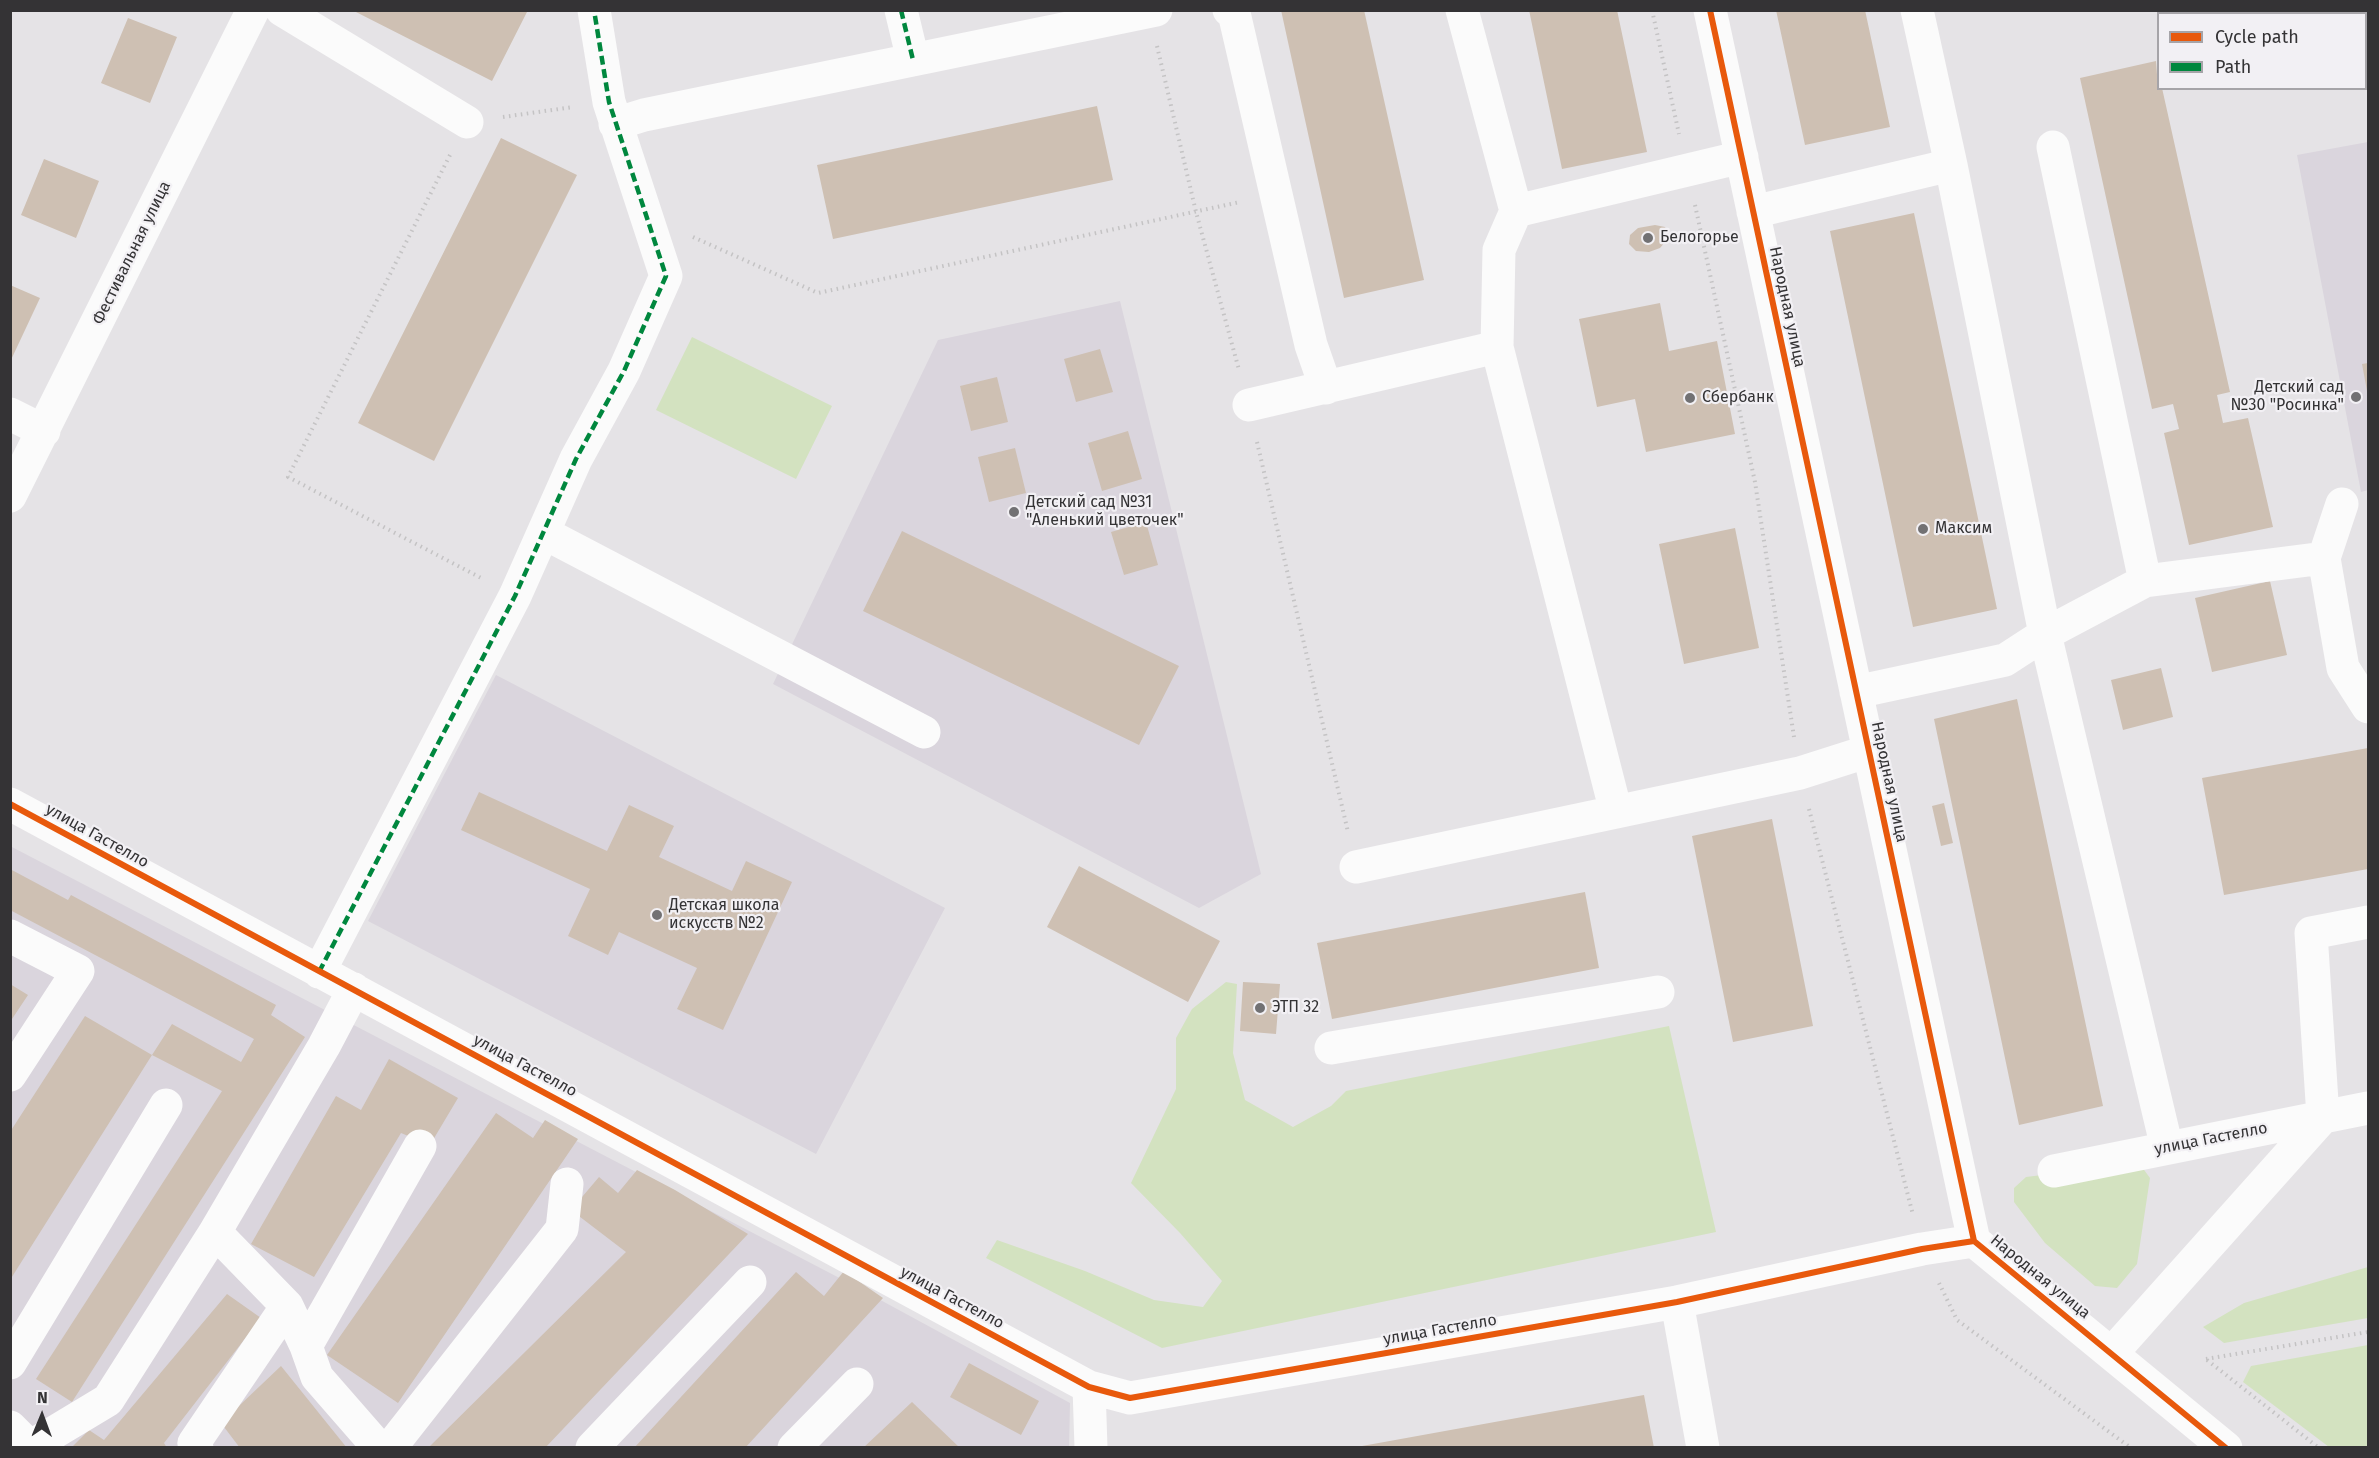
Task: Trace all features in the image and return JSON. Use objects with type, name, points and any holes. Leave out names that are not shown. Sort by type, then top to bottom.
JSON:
[{"type":"street","name":"Фестивальная улица","points":[[10,496],[253,10]]},
{"type":"street","points":[[282,10],[467,122]]},
{"type":"street","points":[[319,972],[515,596],[576,459],[624,371],[666,276],[612,113],[594,10]]},
{"type":"street","points":[[901,10],[913,60]]},
{"type":"street","points":[[612,113],[644,115],[1156,10]]},
{"type":"street","points":[[1229,10],[1234,13],[1311,345],[1326,387]]},
{"type":"street","points":[[1462,10],[1516,211],[1499,250],[1497,347],[1616,812]]},
{"type":"street","name":"Народная улица","points":[[1710,10],[1974,1241],[2226,1448]]},
{"type":"street","points":[[1917,10],[1951,165],[2045,634],[2167,1148]]},
{"type":"street","points":[[2053,147],[2145,581]]},
{"type":"street","points":[[1516,211],[1742,157]]},
{"type":"street","points":[[1753,212],[1951,165]]},
{"type":"street","points":[[1249,405],[1497,347]]},
{"type":"street","points":[[10,414],[44,431]]},
{"type":"street","points":[[2342,504],[2324,558],[2343,668],[2368,707]]},
{"type":"street","points":[[544,533],[924,732]]},
{"type":"street","points":[[1856,692],[2005,660],[2045,634],[2145,581],[2324,558]]},
{"type":"street","points":[[1356,867],[1800,773],[1869,751]]},
{"type":"street","name":"улица Гастелло","points":[[10,804],[1089,1387],[1130,1398],[1677,1302],[1922,1249],[1974,1241]]},
{"type":"street","points":[[2112,1353],[2323,1117],[2311,933],[2368,922]]},
{"type":"street","points":[[10,936],[78,971],[10,1075]]},
{"type":"street","points":[[10,1427],[31,1447],[108,1400],[215,1232],[324,1046],[354,989]]},
{"type":"street","points":[[1331,1048],[1658,992]]},
{"type":"street","points":[[10,1363],[166,1105]]},
{"type":"street","name":"улица Гастелло","points":[[2054,1171],[2368,1108]]},
{"type":"street","points":[[306,1347],[420,1146]]},
{"type":"street","points":[[390,1448],[562,1229],[567,1184]]},
{"type":"street","points":[[215,1232],[287,1306],[317,1377],[379,1448]]},
{"type":"street","points":[[592,1448],[750,1282]]},
{"type":"street","points":[[1677,1302],[1703,1448]]},
{"type":"street","points":[[197,1448],[194,1443],[287,1306]]},
{"type":"street","points":[[794,1448],[857,1383]]},
{"type":"street","points":[[1089,1387],[1091,1448]]},
{"type":"path","points":[[515,596],[288,477],[467,122],[612,113]]},
{"type":"path","points":[[646,216],[818,292],[1276,194]]},
{"type":"path","points":[[2319,1448],[2206,1359],[2368,1332]]},
{"type":"shaded area","name":"Детский сад №30 \"Росинка\"","points":[[2368,142],[2368,490],[2361,492],[2297,155]]},
{"type":"shaded area","name":"Детский сад №31 \"Аленький цветочек\"","points":[[1120,301],[1261,874],[1199,908],[773,684],[938,340]]},
{"type":"shaded area","name":"Детская школа искусств №2","points":[[496,675],[945,908],[816,1154],[368,921]]},
{"type":"shaded area","points":[[10,846],[851,1284],[1070,1403],[1069,1447],[11,1447]]},
{"type":"green space","points":[[692,337],[832,406],[796,479],[656,410]]},
{"type":"green space","points":[[1226,982],[1237,984],[1233,1053],[1245,1100],[1293,1127],[1331,1106],[1346,1091],[1669,1026],[1716,1232],[1162,1348],[986,1258],[997,1240],[1085,1271],[1154,1300],[1203,1307],[1222,1281],[1180,1233],[1131,1183],[1176,1089],[1176,1038],[1192,1009]]},
{"type":"green space","points":[[2139,1163],[2150,1178],[2137,1264],[2117,1288],[2095,1286],[2045,1243],[2014,1202],[2014,1188],[2026,1177]]},
{"type":"green space","points":[[2368,1267],[2368,1318],[2224,1343],[2203,1327],[2244,1303]]},
{"type":"green space","points":[[2368,1345],[2368,1447],[2329,1447],[2243,1382],[2251,1366]]},
{"type":"building","points":[[352,10],[528,10],[492,81]]},
{"type":"building","points":[[1281,10],[1364,10],[1424,280],[1344,298]]},
{"type":"building","points":[[1529,10],[1617,10],[1647,152],[1562,169]]},
{"type":"building","points":[[1776,10],[1865,10],[1890,127],[1805,145]]},
{"type":"building","points":[[128,18],[177,37],[150,103],[101,83]]},
{"type":"building","points":[[2156,61],[2157,90],[2162,90],[2230,392],[2217,395],[2223,423],[2248,418],[2273,527],[2189,545],[2164,433],[2179,429],[2173,404],[2152,409],[2080,78]]},
{"type":"building","points":[[1097,106],[1113,180],[833,239],[817,165]]},
{"type":"building","points":[[501,138],[577,175],[434,461],[358,423]]},
{"type":"building","points":[[44,159],[99,181],[76,238],[21,215]]},
{"type":"building","points":[[1914,213],[1997,609],[1913,627],[1830,231]]},
{"type":"building","name":"Белогорье","points":[[1655,225],[1665,227],[1668,233],[1666,241],[1660,248],[1649,252],[1636,251],[1629,244],[1630,235],[1638,228]]},
{"type":"building","points":[[10,285],[40,298],[10,362]]},
{"type":"building","points":[[1660,303],[1669,351],[1717,341],[1735,434],[1646,452],[1635,399],[1597,407],[1579,319]]},
{"type":"building","points":[[1100,349],[1113,392],[1076,402],[1064,359]]},
{"type":"building","points":[[2368,363],[2368,391],[2367,391],[2362,364]]},
{"type":"building","points":[[997,377],[1008,422],[971,431],[960,386]]},
{"type":"building","points":[[1128,431],[1142,479],[1102,491],[1088,443]]},
{"type":"building","points":[[1015,448],[1026,493],[989,502],[978,457]]},
{"type":"building","points":[[1146,522],[1158,565],[1124,575],[1111,532]]},
{"type":"building","points":[[1735,528],[1759,648],[1684,664],[1659,544]]},
{"type":"building","points":[[902,531],[1179,666],[1139,745],[863,611]]},
{"type":"building","points":[[2270,581],[2287,655],[2212,672],[2195,598]]},
{"type":"building","points":[[2161,668],[2173,717],[2123,730],[2111,680]]},
{"type":"building","points":[[2017,699],[2103,1106],[2019,1125],[1934,719]]},
{"type":"building","points":[[2368,748],[2368,869],[2224,895],[2202,778]]},
{"type":"building","points":[[479,792],[607,851],[629,805],[674,826],[659,857],[732,891],[746,861],[792,882],[723,1030],[677,1009],[697,968],[619,932],[608,955],[568,936],[590,889],[461,830]]},
{"type":"building","points":[[1944,803],[1953,843],[1941,846],[1932,806]]},
{"type":"building","points":[[1772,819],[1813,1026],[1733,1042],[1692,836]]},
{"type":"building","points":[[1079,866],[1220,941],[1188,1002],[1047,927]]},
{"type":"building","points":[[10,869],[68,900],[71,895],[276,1005],[271,1015],[305,1037],[72,1402],[36,1379],[222,1091],[152,1055],[172,1024],[241,1062],[254,1039],[10,910]]},
{"type":"building","points":[[1585,892],[1599,968],[1332,1019],[1317,943]]},
{"type":"building","name":"ЭТП 32","points":[[1243,982],[1280,984],[1276,1034],[1240,1031]]},
{"type":"building","points":[[10,984],[28,995],[10,1022]]},
{"type":"building","points":[[85,1016],[152,1055],[10,1280],[10,1132]]},
{"type":"building","points":[[389,1059],[458,1098],[430,1145],[401,1133],[314,1277],[251,1244],[336,1096],[361,1110]]},
{"type":"building","points":[[496,1113],[533,1138],[545,1120],[578,1139],[398,1403],[327,1355]]},
{"type":"building","points":[[637,1170],[748,1234],[545,1448],[428,1448],[626,1252],[571,1210],[599,1177],[618,1193]]},
{"type":"building","points":[[844,1271],[883,1298],[745,1448],[634,1448],[796,1272],[824,1296]]},
{"type":"building","points":[[227,1294],[261,1318],[164,1443],[167,1448],[71,1448],[89,1430],[104,1440]]},
{"type":"building","points":[[969,1363],[1039,1401],[1021,1435],[950,1397]]},
{"type":"building","points":[[281,1366],[347,1448],[240,1448],[221,1423]]},
{"type":"building","points":[[1644,1395],[1654,1448],[1362,1448],[1362,1446]]},
{"type":"building","points":[[912,1402],[960,1448],[863,1448]]},
{"type":"marked path","points":[[319,972],[515,596],[576,459],[624,371],[666,276],[609,102],[594,10]]},
{"type":"marked path","points":[[901,10],[913,60]]},
{"type":"cycle path","points":[[1710,10],[1974,1241],[2226,1448]]},
{"type":"cycle path","points":[[10,804],[1089,1387],[1130,1398],[1677,1302],[1922,1249],[1974,1241]]},
{"type":"place","name":"Белогорье","points":[[1648,238]]},
{"type":"place","name":"Детский сад №30 \"Росинка\"","points":[[2356,397]]},
{"type":"place","name":"Сбербанк","points":[[1690,398]]},
{"type":"place","name":"Детский сад №31 \"Аленький цветочек\"","points":[[1014,512]]},
{"type":"place","name":"Максим","points":[[1923,529]]},
{"type":"place","name":"Детская школа искусств №2","points":[[657,915]]},
{"type":"place","name":"ЭТП 32","points":[[1260,1008]]}]
